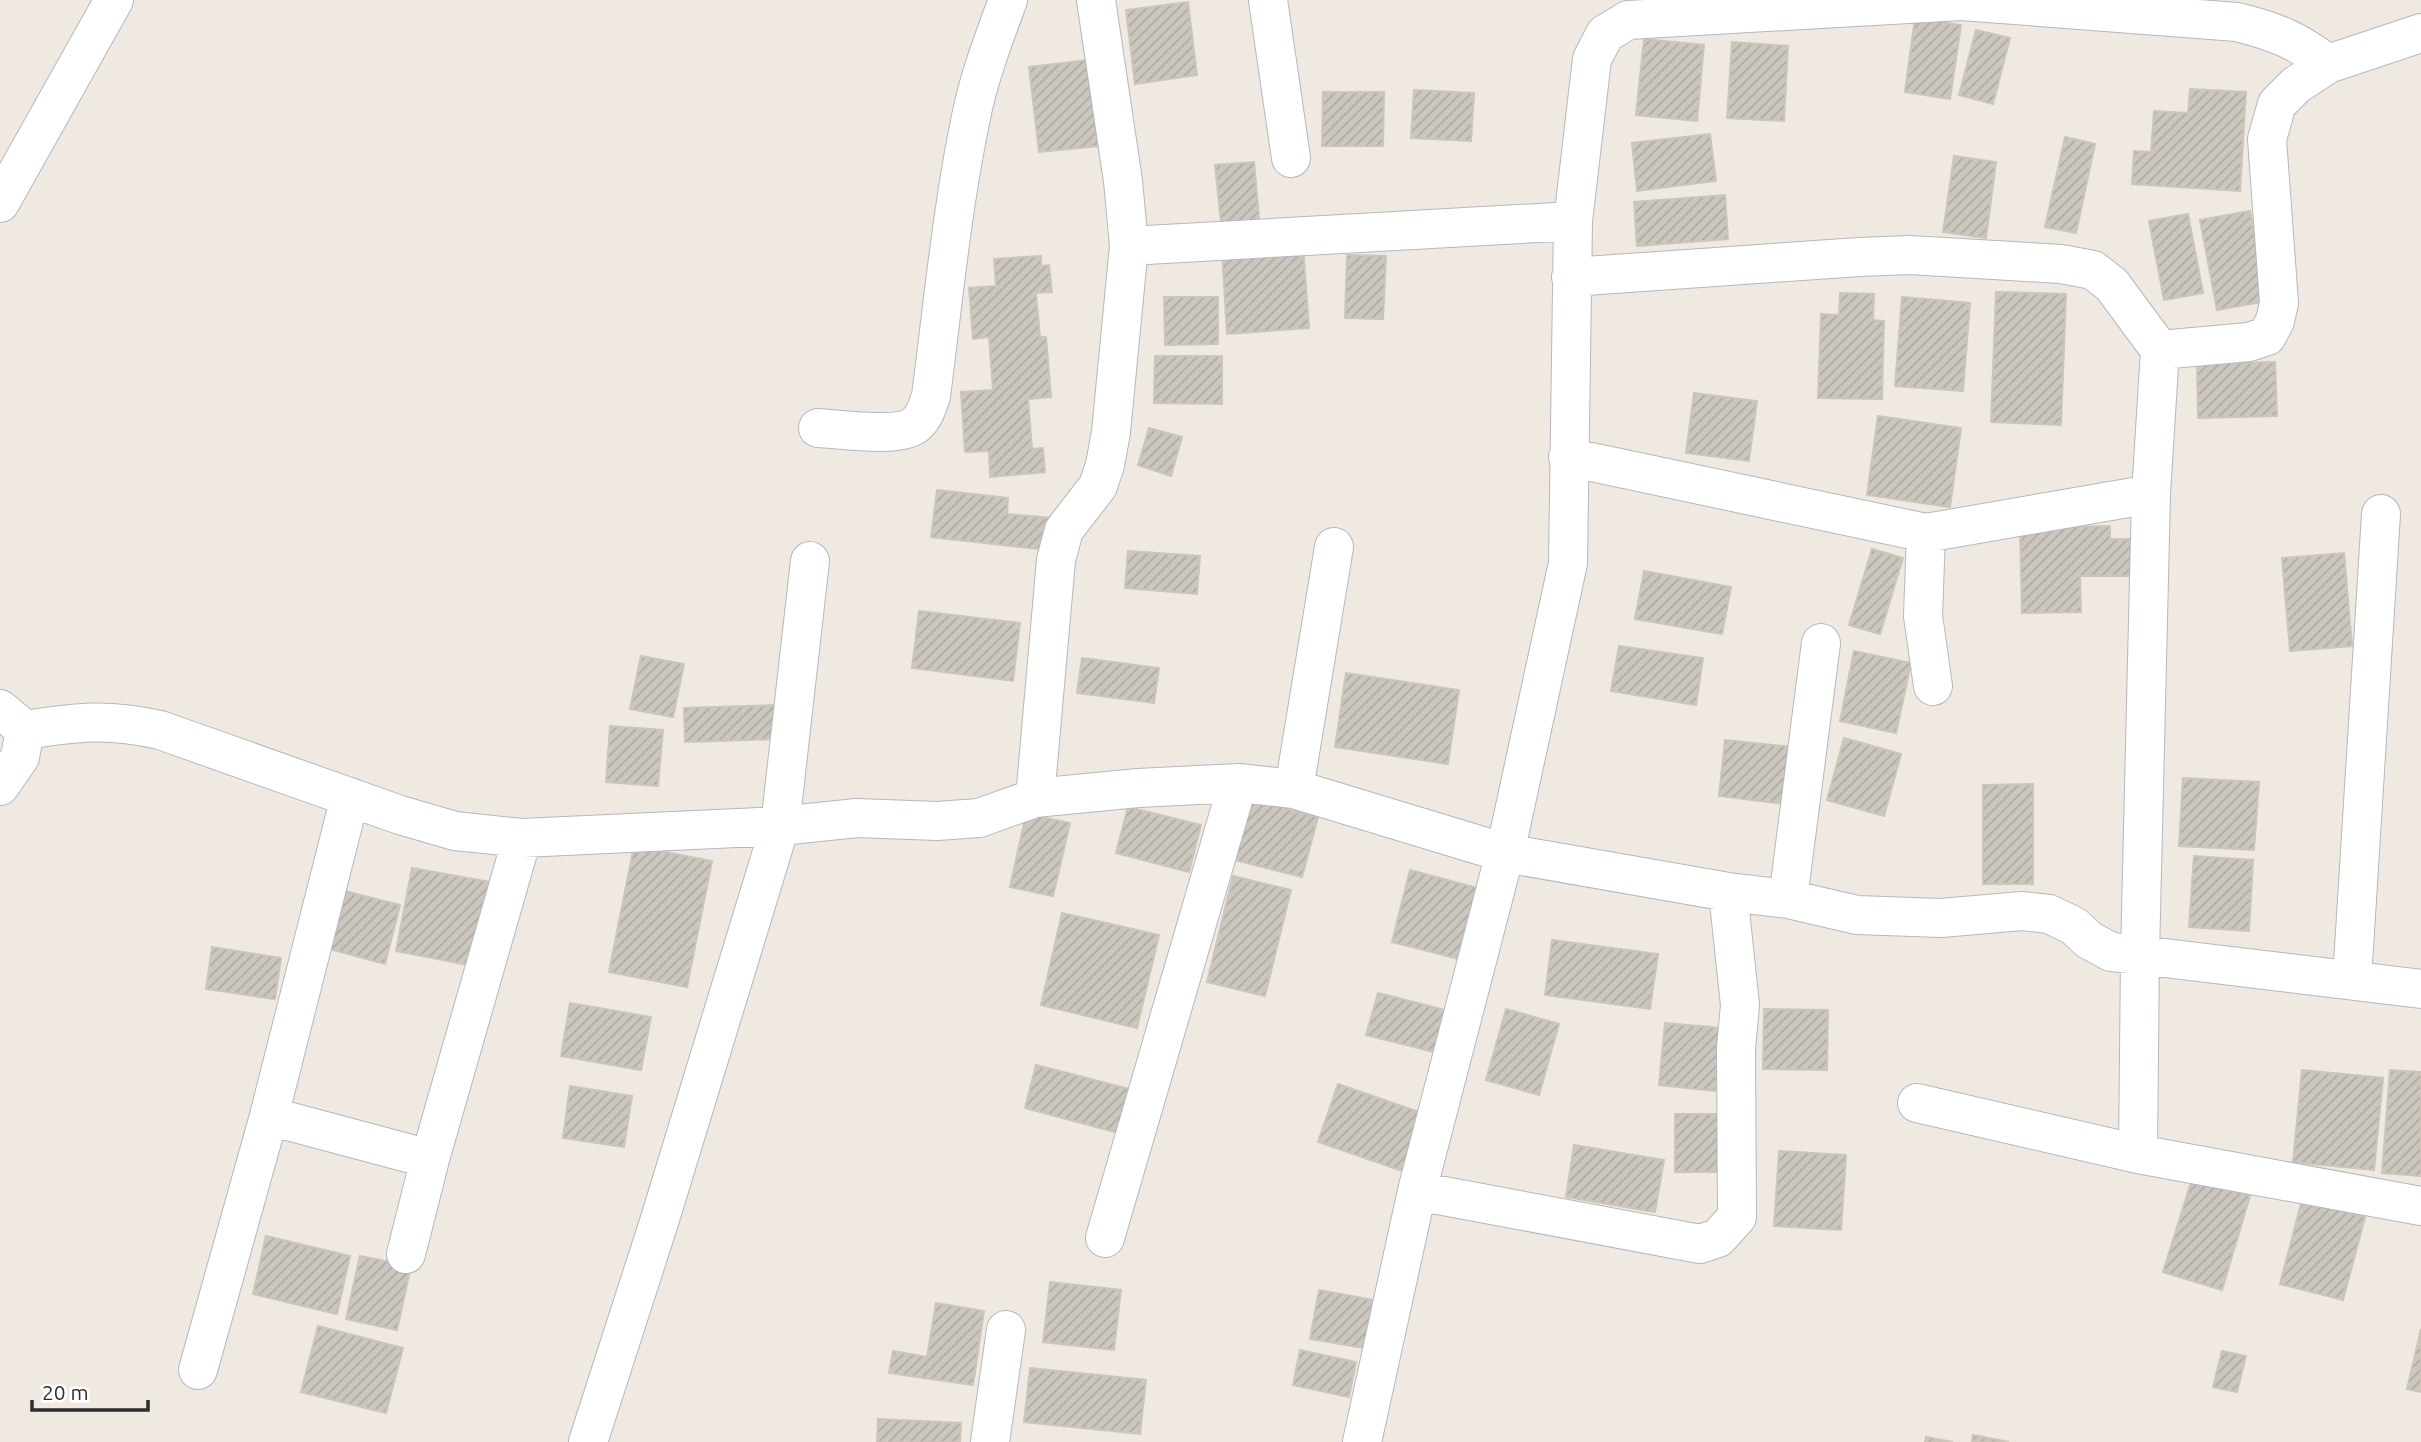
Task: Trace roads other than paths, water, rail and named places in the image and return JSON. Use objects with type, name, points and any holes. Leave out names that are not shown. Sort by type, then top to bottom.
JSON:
[{"type":"street","points":[[0,203],[114,0]]},
{"type":"street","points":[[818,428],[895,432],[913,427],[923,417],[931,396],[971,114],[1008,0]]},
{"type":"street","points":[[1035,798],[1056,560],[1064,530],[1098,486],[1105,465],[1111,432],[1129,246],[1123,181],[1096,0]]},
{"type":"street","points":[[1268,0],[1291,158]]},
{"type":"street","points":[[1362,1442],[1417,1191],[1505,853],[1568,563],[1573,221],[1592,59],[1605,34],[1628,20],[1961,1],[2237,22],[2274,31],[2302,44],[2328,64]]},
{"type":"street","points":[[2160,350],[2249,342],[2267,336],[2275,321],[2279,303],[2267,139],[2277,104],[2296,85],[2328,64],[2421,33]]},
{"type":"street","points":[[1129,246],[1573,221]]},
{"type":"street","points":[[1571,277],[1846,257],[1910,255],[2061,264],[2093,270],[2112,285],[2160,350],[2151,494],[2138,1154]]},
{"type":"street","points":[[1568,457],[1926,534],[2151,494]]},
{"type":"street","points":[[2352,981],[2381,514]]},
{"type":"street","points":[[1926,534],[1923,616],[1933,686]]},
{"type":"street","points":[[1294,789],[1334,547]]},
{"type":"street","points":[[588,1442],[660,1219],[780,826],[810,561]]},
{"type":"street","points":[[1788,899],[1821,643]]},
{"type":"street","points":[[0,786],[20,757],[13,720],[125,722],[160,730],[455,831],[522,838],[780,826],[857,818],[937,821],[979,818],[1035,798],[1138,788],[1238,783],[1294,789],[1505,853],[1728,892],[1788,899],[1857,915],[1941,918],[2022,911],[2049,914],[2074,926],[2089,940],[2111,952],[2421,989]]},
{"type":"street","points":[[1105,1238],[1238,783]]},
{"type":"street","points":[[198,1370],[269,1116],[350,797]]},
{"type":"street","points":[[406,1254],[430,1159],[522,838]]},
{"type":"street","points":[[1417,1191],[1700,1244],[1718,1238],[1737,1217],[1736,1048],[1740,1005],[1728,892]]},
{"type":"street","points":[[1917,1103],[2138,1154],[2421,1206]]},
{"type":"street","points":[[269,1116],[430,1159]]},
{"type":"street","points":[[990,1442],[1006,1330]]}]
